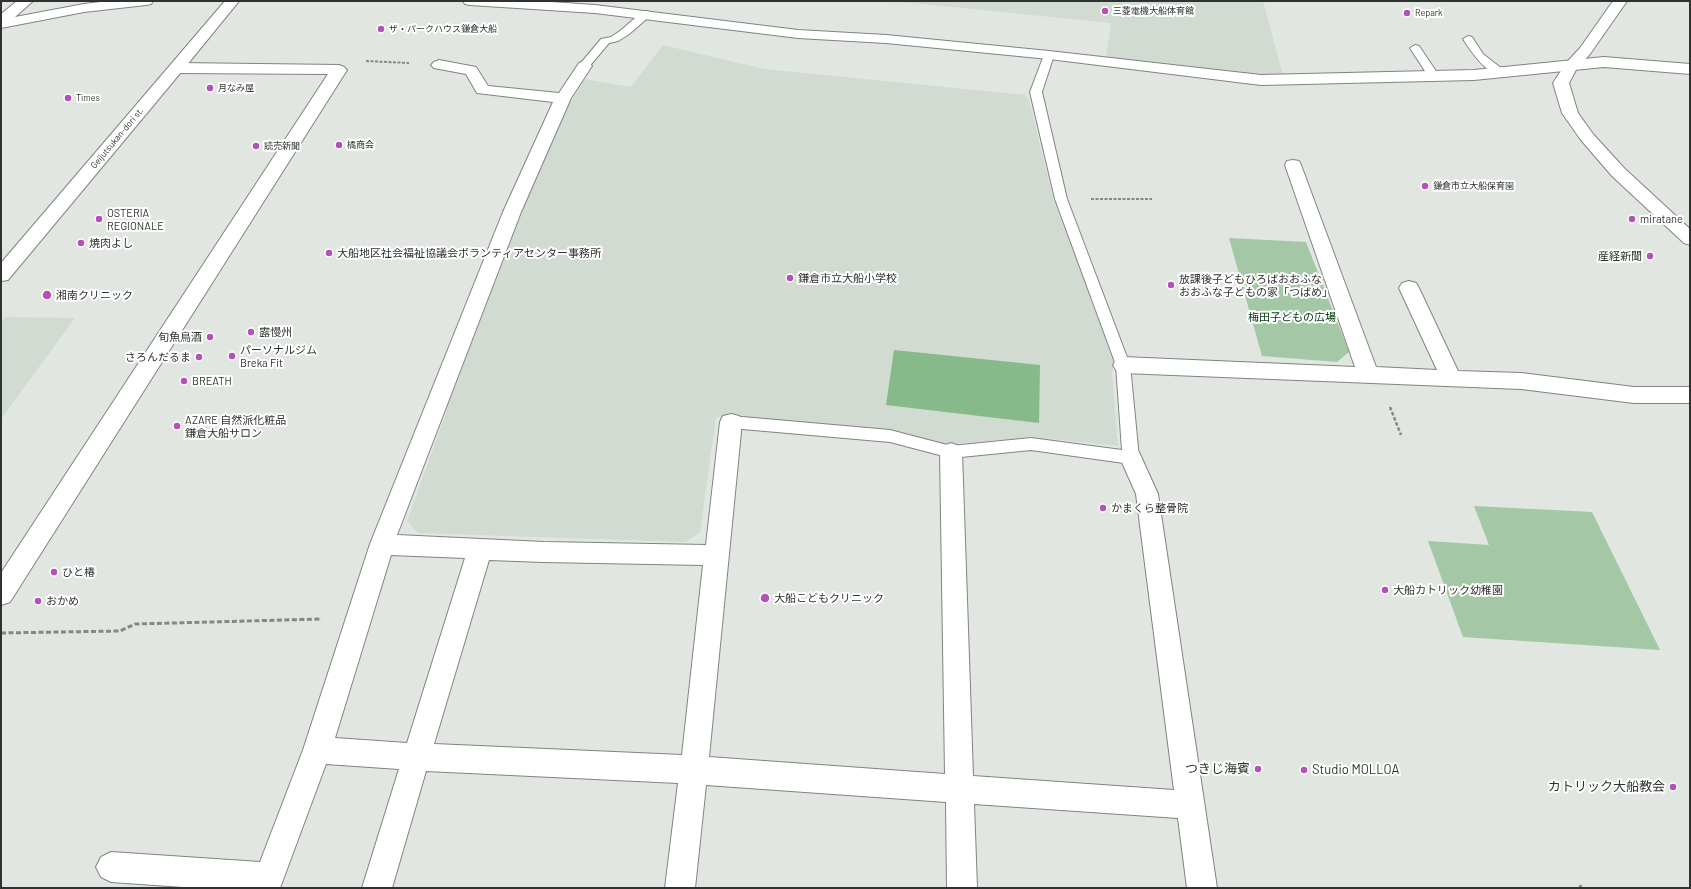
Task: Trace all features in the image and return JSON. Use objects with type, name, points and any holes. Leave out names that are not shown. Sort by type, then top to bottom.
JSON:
[{"type":"street","points":[[1,23],[26,1]]},
{"type":"street","points":[[1,23],[84,8],[146,1]]},
{"type":"street","name":"Geijutsukan-dori st.","points":[[1,275],[232,1]]},
{"type":"street","points":[[470,1],[509,2],[646,14],[798,34],[886,39],[1050,55],[1261,80],[1501,73],[1604,62],[1690,69]]},
{"type":"street","points":[[1620,1],[1585,51],[1571,66],[1561,83],[1565,99],[1570,113],[1592,143],[1618,172],[1690,239]]},
{"type":"street","points":[[439,65],[471,70],[483,90],[563,98]]},
{"type":"street","points":[[111,867],[267,883],[317,750],[382,544],[512,212],[563,98],[584,66]]},
{"type":"street","points":[[177,68],[339,70]]},
{"type":"street","points":[[1,594],[339,70]]},
{"type":"street","points":[[1293,165],[1368,374]]},
{"type":"street","points":[[1410,288],[1451,378]]},
{"type":"street","points":[[1123,365],[1521,381],[1634,395],[1690,395]]},
{"type":"street","points":[[680,888],[695,770],[716,555],[731,422]]},
{"type":"street","points":[[951,452],[962,888]]},
{"type":"street","points":[[1132,458],[1147,494],[1189,805],[1202,888]]},
{"type":"street","points":[[382,544],[480,549],[716,555]]},
{"type":"street","points":[[377,888],[480,549]]},
{"type":"street","points":[[317,750],[418,757],[695,770],[1189,805]]},
{"type":"lane","points":[[584,66],[605,41],[614,39],[646,14]]},
{"type":"lane","points":[[1468,39],[1480,56],[1501,73]]},
{"type":"lane","points":[[1415,48],[1434,76]]},
{"type":"lane","points":[[731,422],[890,436],[951,452],[1031,444],[1132,458],[1123,365],[1061,199],[1036,92],[1050,55]]},
{"type":"path","points":[[339,70],[360,61],[439,65]]},
{"type":"path","points":[[1061,199],[1152,199]]},
{"type":"path","points":[[1,633],[120,631],[135,624],[358,618]]},
{"type":"shaded area","points":[[862,1],[1263,1],[1283,75],[1253,75],[1106,58],[1111,23],[912,3]]},
{"type":"shaded area","name":"鎌倉市立大船小学校","points":[[663,45],[764,69],[1025,95],[1029,100],[1053,198],[1115,358],[1112,373],[1118,446],[1032,437],[942,445],[893,433],[716,417],[700,532],[686,542],[418,533],[407,521],[446,413],[444,404],[557,126],[585,79],[631,87]]},
{"type":"shaded area","points":[[5,317],[75,318],[1,419],[1,322]]},
{"type":"shaded area","points":[[894,350],[1040,365],[1039,423],[886,405]]},
{"type":"green space","name":"梅田子どもの広場","points":[[1229,238],[1306,242],[1349,352],[1337,362],[1262,356]]},
{"type":"green space","points":[[1474,506],[1592,512],[1660,650],[1463,637],[1428,541],[1489,545]]},
{"type":"place","name":"三菱電機大船体育館","points":[[1105,11]]},
{"type":"place","name":"Repark","points":[[1407,13]]},
{"type":"place","name":"ザ・パークハウス鎌倉大船","points":[[381,29]]},
{"type":"place","name":"月なみ屋","points":[[210,88]]},
{"type":"place","name":"Times","points":[[68,98]]},
{"type":"place","name":"橘商会","points":[[339,145]]},
{"type":"place","name":"読売新聞","points":[[256,146]]},
{"type":"place","name":"鎌倉市立大船保育園","points":[[1425,186]]},
{"type":"place","name":"OSTERIA REGIONALE","points":[[99,219]]},
{"type":"place","name":"miratane","points":[[1632,219]]},
{"type":"place","name":"焼肉よし","points":[[81,243]]},
{"type":"place","name":"大船地区社会福祉協議会ボランティアセンター事務所","points":[[329,253]]},
{"type":"place","name":"産経新聞","points":[[1650,256]]},
{"type":"place","name":"鎌倉市立大船小学校","points":[[790,278]]},
{"type":"place","name":"放課後子どもひろばおおふな おおふな子どもの家「つばめ」","points":[[1171,285]]},
{"type":"place","name":"湘南クリニック","points":[[47,295]]},
{"type":"place","name":"露慢州","points":[[251,332]]},
{"type":"place","name":"旬魚鳥酒","points":[[210,337]]},
{"type":"place","name":"パーソナルジム Breka Fit","points":[[232,356]]},
{"type":"place","name":"さろんだるま","points":[[199,357]]},
{"type":"place","name":"BREATH","points":[[184,381]]},
{"type":"place","name":"AZARE 自然派化粧品 鎌倉大船サロン","points":[[177,426]]},
{"type":"place","name":"かまくら整骨院","points":[[1103,508]]},
{"type":"place","name":"ひと椿","points":[[54,572]]},
{"type":"place","name":"大船カトリック幼稚園","points":[[1385,590]]},
{"type":"place","name":"大船こどもクリニック","points":[[765,598]]},
{"type":"place","name":"おかめ","points":[[38,601]]},
{"type":"place","name":"つきじ海賓","points":[[1258,769]]},
{"type":"place","name":"Studio MOLLOA","points":[[1304,770]]},
{"type":"place","name":"カトリック大船教会","points":[[1673,787]]}]
